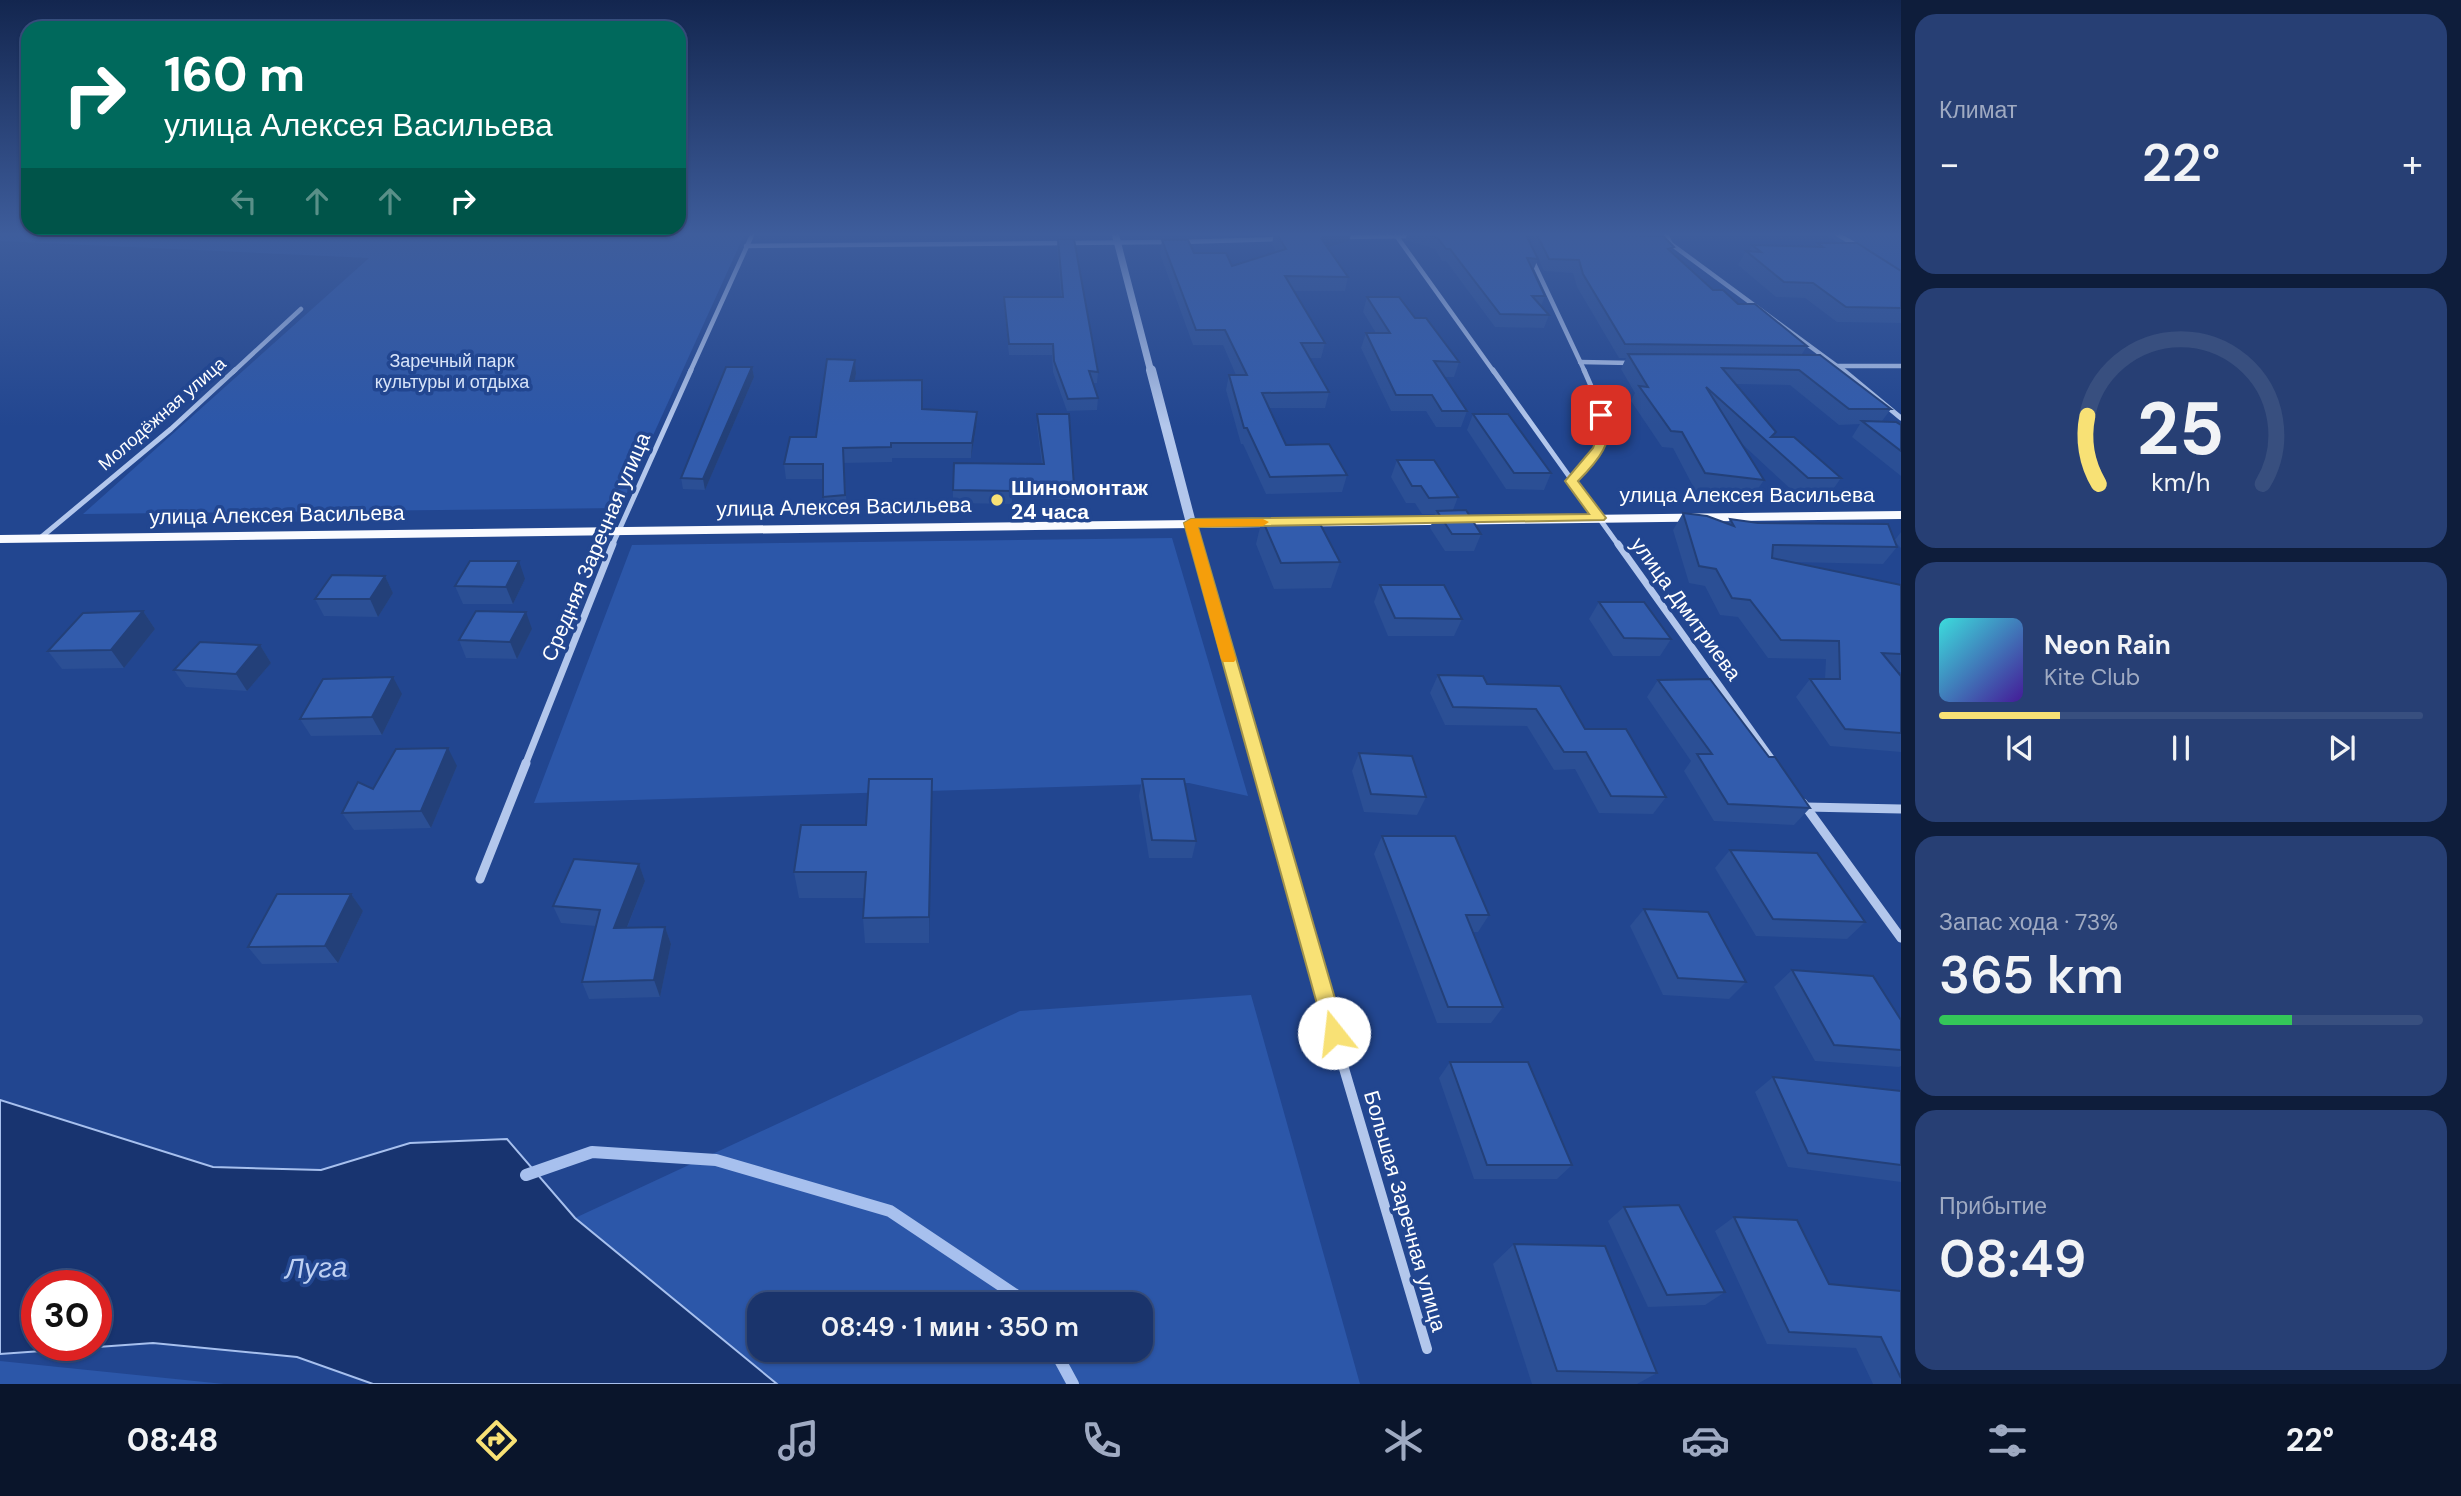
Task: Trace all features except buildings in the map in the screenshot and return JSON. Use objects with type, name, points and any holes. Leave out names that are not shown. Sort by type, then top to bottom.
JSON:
[{"type":"main road","name":"улица Алексея Васильева","points":[[0,541],[1901,515]]},
{"type":"street","name":"Средняя Заречная улица","points":[[480,879],[618,531],[723,298]]},
{"type":"street","name":"Большая Заречная улица","points":[[1131,298],[1303,928],[1427,1349]]},
{"type":"street","name":"улица Дмитриева","points":[[1440,298],[1782,774]]},
{"type":"street","points":[[1550,298],[1598,401],[1605,430],[1592,457],[1571,481]]},
{"type":"street","points":[[1744,298],[1838,366],[1901,418]]},
{"type":"street","name":"Молодёжная улица","points":[[39,539],[171,429],[301,309]]},
{"type":"street","points":[[1580,362],[1634,363]]},
{"type":"street","points":[[1825,366],[1901,366]]},
{"type":"street","points":[[1798,796],[1901,938]]},
{"type":"street","points":[[1806,807],[1901,809]]},
{"type":"green space","name":"Заречный парк культуры и отдыха","points":[[325,298],[716,298],[620,508],[83,514]]},
{"type":"green space","points":[[1172,538],[1248,796],[1189,783],[534,803],[632,545]]},
{"type":"green space","points":[[1251,995],[1360,1384],[777,1384],[750,1362],[1153,1362],[1153,1292],[747,1292],[747,1359],[575,1218],[1020,1011]]},
{"type":"green space","points":[[0,1361],[224,1384],[0,1384]]},
{"type":"water","name":"Луга","points":[[0,1100],[213,1167],[321,1170],[410,1143],[507,1139],[575,1218],[777,1384],[373,1384],[297,1357],[153,1343],[112,1346],[112,1270],[21,1270],[21,1352],[0,1354]]},
{"type":"waterway","points":[[526,1175],[592,1152],[716,1160],[890,1211],[1011,1292]]},
{"type":"waterway","points":[[1061,1362],[1073,1384]]},
{"type":"slow traffic","points":[[1228,659],[1191,523],[1263,522]]},
{"type":"place","name":"Шиномонтаж 24 часа","points":[[997,500]]},
{"type":"route","points":[[1334,1033],[1191,523],[1599,518],[1571,481],[1599,448],[1605,430],[1601,415]]}]
